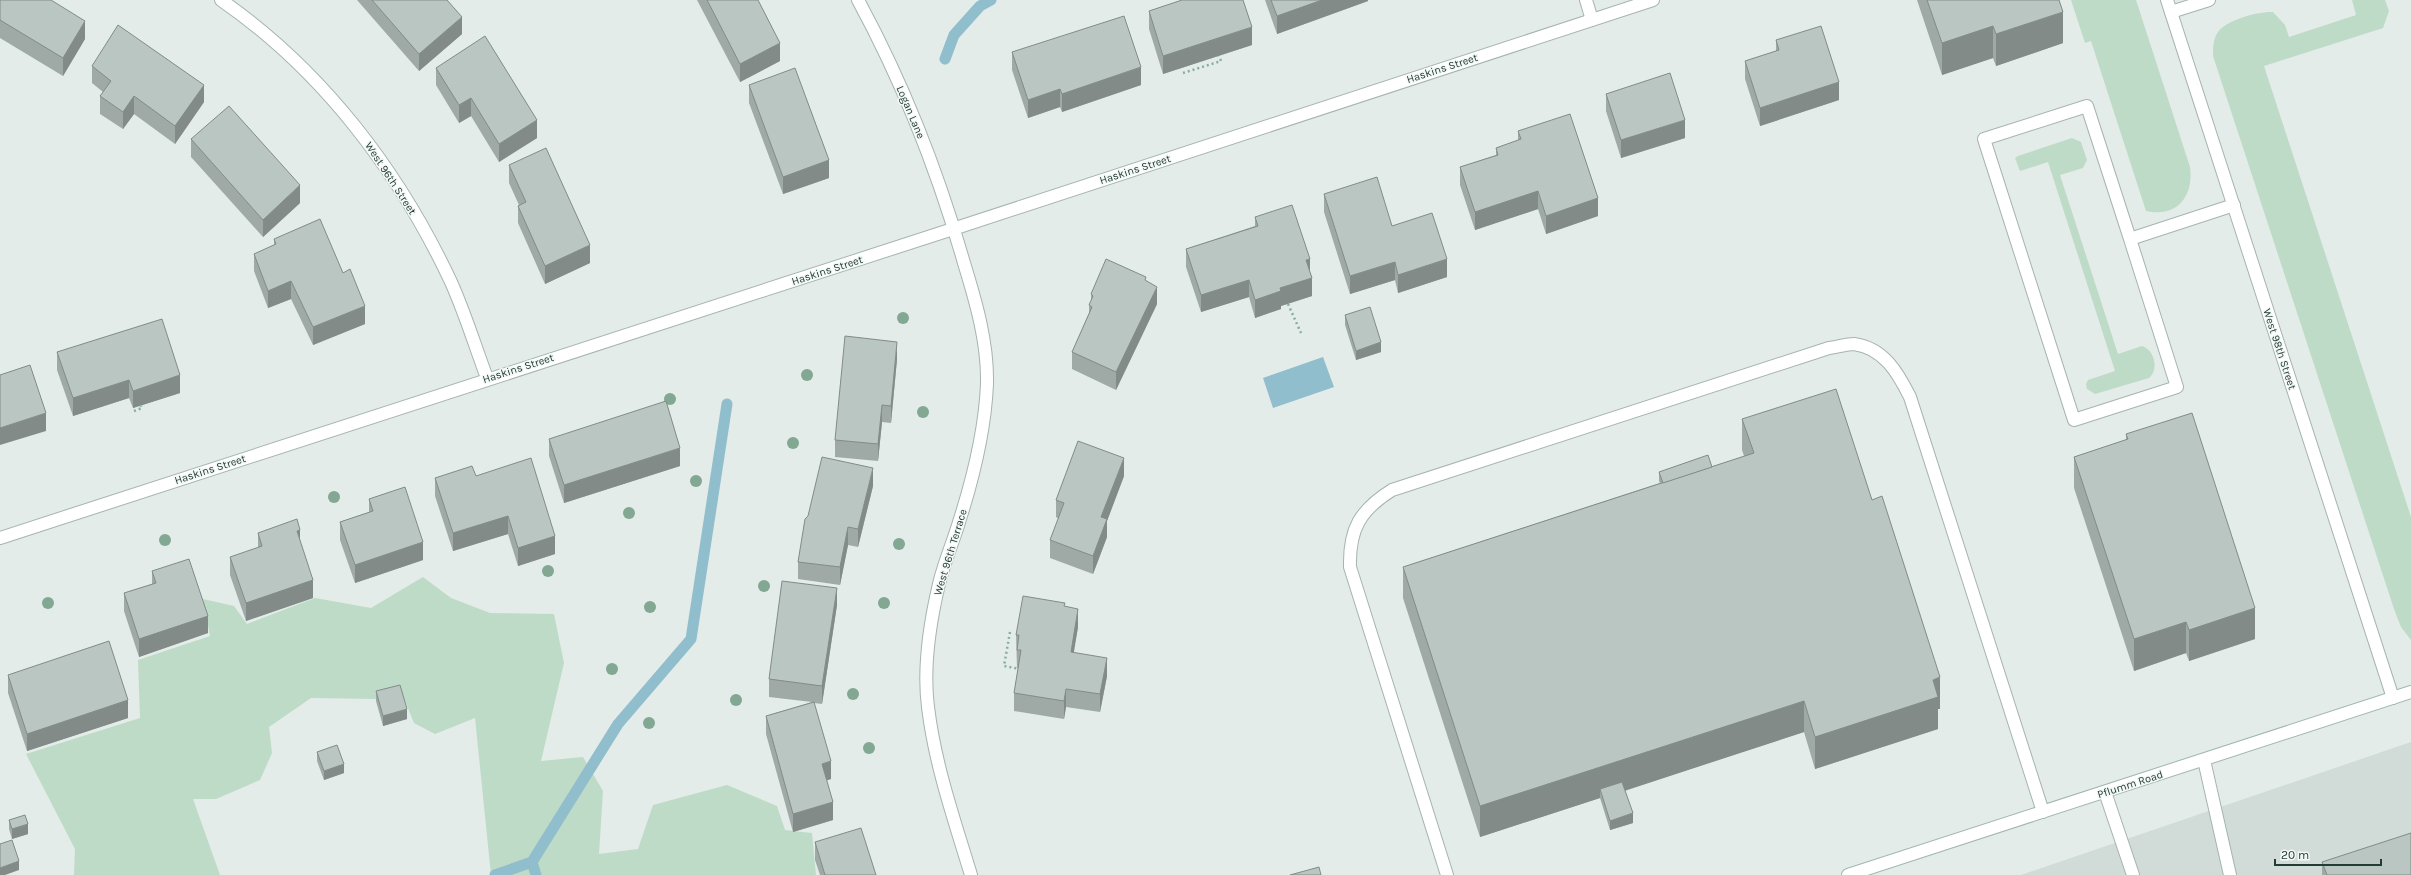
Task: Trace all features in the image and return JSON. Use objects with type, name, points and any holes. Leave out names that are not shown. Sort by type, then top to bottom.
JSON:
[{"type":"street","name":"West 96th Street","points":[[221,0],[243,16],[309,73],[371,145],[429,238],[451,284],[487,378]]},
{"type":"street","name":"Logan Lane","points":[[858,0],[875,32],[919,128],[955,229]]},
{"type":"street","points":[[1586,0],[1592,20]]},
{"type":"street","name":"Haskins Street","points":[[0,538],[487,378],[955,229],[1653,0]]},
{"type":"street","name":"West 98th Street","points":[[2167,0],[2393,698]]},
{"type":"street","points":[[2171,12],[2209,0]]},
{"type":"street","points":[[2087,106],[2130,239],[2177,387],[2074,420],[1984,139],[2087,106]]},
{"type":"street","points":[[2130,239],[2234,205]]},
{"type":"street","name":"West 96th Terrace","points":[[955,229],[975,300],[985,348],[987,381],[985,414],[977,461],[937,590],[928,642],[927,704],[940,775],[972,875]]},
{"type":"street","points":[[1447,875],[1350,567],[1349,546],[1355,526],[1364,512],[1392,490],[1829,348],[1854,344],[1877,352],[1896,369],[1910,397],[2043,812]]},
{"type":"street","name":"Pflumm Road","points":[[1848,875],[2411,692]]},
{"type":"street","points":[[2204,760],[2230,875]]},
{"type":"street","points":[[2105,792],[2133,875]]},
{"type":"path","points":[[1183,73],[1221,61],[1219,56]]},
{"type":"path","points":[[1288,304],[1301,333]]},
{"type":"path","points":[[134,411],[142,408],[141,406]]},
{"type":"path","points":[[1010,632],[1004,666],[1021,669]]},
{"type":"shaded area","points":[[2411,742],[2411,875],[2021,875]]},
{"type":"green space","points":[[2071,0],[2136,0],[2190,167],[2191,178],[2186,196],[2175,208],[2167,211],[2146,211],[2091,41],[2085,43]]},
{"type":"green space","points":[[2352,0],[2385,0],[2389,11],[2383,28],[2264,66],[2411,517],[2411,640],[2401,627],[2394,609],[2213,56],[2213,47],[2216,35],[2222,28],[2235,20],[2260,13],[2273,12],[2285,25],[2289,37],[2356,15]]},
{"type":"green space","points":[[2072,138],[2081,142],[2087,160],[2083,168],[2060,175],[2118,354],[2142,346],[2146,348],[2153,356],[2155,365],[2149,378],[2095,394],[2087,389],[2086,384],[2088,380],[2115,371],[2048,162],[2020,171],[2015,158]]},
{"type":"green space","points":[[423,577],[451,598],[490,613],[554,614],[564,663],[541,761],[583,757],[603,791],[599,854],[638,849],[653,805],[727,785],[777,806],[785,830],[812,833],[816,875],[491,875],[475,718],[435,734],[414,723],[401,691],[375,699],[311,698],[269,727],[272,753],[260,780],[216,799],[193,799],[220,875],[74,875],[75,849],[26,754],[140,718],[138,660],[210,636],[203,599],[234,606],[247,624],[315,598],[371,608]]},
{"type":"water","points":[[1323,357],[1334,387],[1273,408],[1263,378]]},
{"type":"building","points":[[0,0],[51,0],[85,21],[63,58],[0,20]]},
{"type":"building","points":[[372,0],[447,0],[462,17],[419,54]]},
{"type":"building","points":[[707,0],[758,0],[780,43],[740,64]]},
{"type":"building","points":[[1182,0],[1243,0],[1252,27],[1163,56],[1149,11]]},
{"type":"building","points":[[1271,0],[1322,0],[1277,16]]},
{"type":"building","points":[[1927,0],[2059,0],[2063,12],[1996,34],[1993,26],[1942,43]]},
{"type":"building","points":[[1124,16],[1141,67],[1062,94],[1060,89],[1028,100],[1012,52]]},
{"type":"building","points":[[118,25],[204,85],[175,126],[134,96],[123,112],[100,96],[111,81],[92,66]]},
{"type":"building","points":[[1821,26],[1839,82],[1760,108],[1745,61],[1779,50],[1776,40]]},
{"type":"building","points":[[485,36],[537,120],[499,144],[471,98],[459,105],[436,68]]},
{"type":"building","points":[[795,68],[829,160],[783,177],[749,85]]},
{"type":"building","points":[[1670,73],[1685,120],[1621,140],[1606,94]]},
{"type":"building","points":[[229,106],[300,185],[263,220],[191,139]]},
{"type":"building","points":[[1570,114],[1598,198],[1546,216],[1538,191],[1475,212],[1460,167],[1498,155],[1496,148],[1521,139],[1518,131]]},
{"type":"building","points":[[546,148],[590,245],[545,266],[518,206],[526,202],[509,165]]},
{"type":"building","points":[[1377,177],[1392,226],[1432,213],[1447,259],[1398,275],[1395,262],[1350,276],[1324,194]]},
{"type":"building","points":[[1292,205],[1310,259],[1306,260],[1312,278],[1280,288],[1281,291],[1255,300],[1249,280],[1201,295],[1186,249],[1258,226],[1255,217]]},
{"type":"building","points":[[320,219],[343,273],[350,269],[365,306],[313,327],[291,281],[268,291],[254,254],[276,244],[274,239]]},
{"type":"building","points":[[1106,259],[1146,277],[1145,280],[1157,287],[1116,372],[1072,352],[1092,307],[1089,305],[1093,296],[1091,294]]},
{"type":"building","points":[[1370,307],[1381,342],[1356,351],[1345,315]]},
{"type":"building","points":[[162,319],[180,375],[133,391],[129,380],[73,398],[57,352]]},
{"type":"building","points":[[845,336],[897,342],[891,406],[882,405],[878,444],[835,440]]},
{"type":"building","points":[[30,365],[46,413],[0,428],[0,375]]},
{"type":"building","points":[[1836,389],[1872,500],[1882,496],[1940,677],[1933,680],[1938,697],[1815,737],[1804,701],[1480,806],[1403,567],[1754,453],[1742,419]]},
{"type":"building","points":[[666,401],[680,448],[564,485],[549,439]]},
{"type":"building","points":[[2192,413],[2255,608],[2189,630],[2186,622],[2134,639],[2074,457],[2128,439],[2126,434]]},
{"type":"building","points":[[1078,441],[1124,458],[1101,517],[1107,519],[1093,556],[1050,540],[1064,503],[1056,500]]},
{"type":"building","points":[[1708,455],[1712,467],[1663,483],[1659,472]]},
{"type":"building","points":[[822,457],[873,468],[858,529],[848,527],[840,567],[798,562],[805,519],[808,516]]},
{"type":"building","points":[[531,458],[555,536],[518,548],[508,516],[453,533],[435,478],[472,466],[476,476]]},
{"type":"building","points":[[405,487],[423,542],[355,565],[340,522],[373,511],[369,499]]},
{"type":"building","points":[[297,519],[300,530],[297,531],[313,580],[246,603],[230,557],[262,546],[258,533]]},
{"type":"building","points":[[189,559],[208,616],[139,639],[124,593],[156,583],[152,571]]},
{"type":"building","points":[[782,581],[837,588],[822,686],[769,679]]},
{"type":"building","points":[[1023,596],[1065,603],[1064,606],[1078,609],[1071,652],[1107,658],[1100,694],[1066,689],[1064,701],[1014,693],[1021,650],[1017,650],[1019,635],[1016,635]]},
{"type":"building","points":[[109,641],[128,700],[27,734],[8,675]]},
{"type":"building","points":[[400,685],[407,709],[383,716],[376,691]]},
{"type":"building","points":[[814,702],[831,761],[822,764],[833,802],[793,814],[766,716]]},
{"type":"building","points":[[337,745],[344,764],[324,771],[317,752]]},
{"type":"building","points":[[1622,782],[1633,813],[1610,821],[1600,789]]},
{"type":"building","points":[[25,815],[28,824],[12,829],[9,820]]},
{"type":"building","points":[[861,828],[876,875],[825,875],[815,842]]},
{"type":"building","points":[[2411,833],[2411,875],[2327,875],[2322,862]]},
{"type":"building","points":[[12,840],[19,861],[0,868],[0,844]]},
{"type":"building","points":[[1319,867],[1321,875],[1290,875]]},
{"type":"waterway","points":[[945,59],[954,35],[980,6],[991,0]]},
{"type":"waterway","points":[[536,875],[532,862],[618,724],[691,639],[727,404]]},
{"type":"waterway","points":[[495,875],[532,862]]}]
